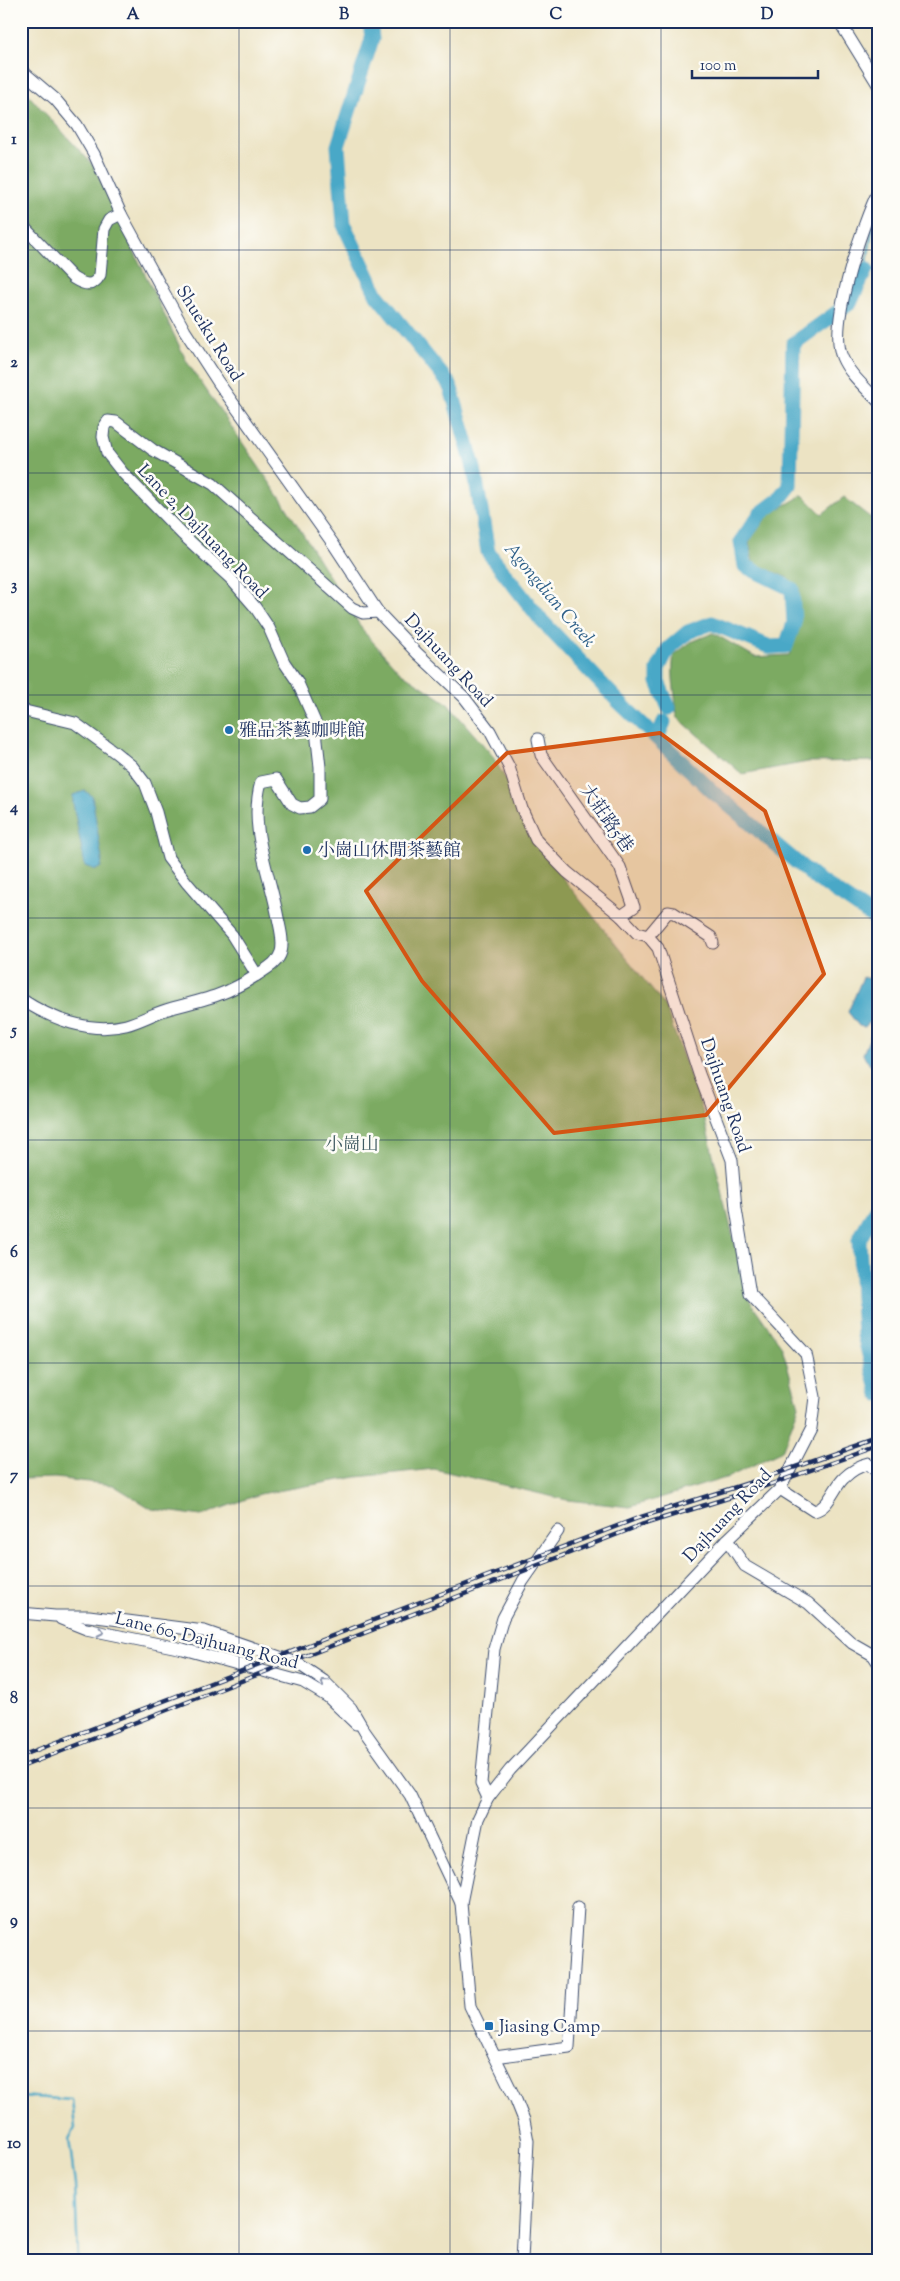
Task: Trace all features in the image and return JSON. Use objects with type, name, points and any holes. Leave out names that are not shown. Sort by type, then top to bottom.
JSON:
[{"type":"street","points":[[839,21],[879,86]]},
{"type":"street","name":"Shueiku Road","points":[[21,70],[55,99],[76,125],[94,154],[121,214],[185,331],[218,382],[334,545],[378,612]]},
{"type":"street","points":[[879,190],[867,213],[842,302],[840,323],[842,356],[854,375],[879,402]]},
{"type":"street","points":[[21,224],[73,278],[82,283],[92,285],[97,282],[100,275],[104,229],[109,220],[121,214]]},
{"type":"street","name":"Lane 2, Dajhuang Road","points":[[21,999],[59,1019],[91,1028],[106,1028],[126,1024],[170,1008],[212,998],[257,975],[273,964],[281,952],[282,938],[276,904],[261,853],[258,832],[258,790],[261,782],[276,779],[292,804],[300,808],[310,807],[320,800],[320,767],[315,722],[269,628],[255,607],[230,578],[182,534],[122,472],[107,453],[103,437],[104,427],[108,421],[116,422],[153,450],[213,484],[352,608],[363,612],[378,612]]},
{"type":"street","name":"Dajhuang Road","points":[[378,612],[417,653],[464,697],[490,731],[509,767],[522,809],[536,840],[567,872],[621,916],[637,933],[648,936],[658,948],[699,1074],[732,1160],[736,1209],[750,1294],[806,1354],[815,1397],[812,1429],[780,1489],[727,1540],[510,1770],[488,1798],[478,1819],[461,1903],[470,2006],[519,2107],[528,2141],[522,2260]]},
{"type":"street","points":[[21,710],[75,723],[116,752],[132,766],[148,790],[168,858],[232,935],[257,975]]},
{"type":"street","name":"大莊路5巷","points":[[538,739],[541,755],[620,867],[634,907],[621,916]]},
{"type":"street","points":[[648,936],[668,912],[674,913],[711,937],[713,944]]},
{"type":"street","points":[[780,1489],[814,1511],[820,1510],[844,1478],[860,1466],[869,1464],[879,1474]]},
{"type":"street","points":[[488,1798],[482,1783],[494,1649],[503,1618],[523,1581],[558,1531]]},
{"type":"street","points":[[727,1540],[745,1566],[808,1603],[852,1643],[874,1655],[879,1664]]},
{"type":"street","name":"Lane 60, Dajhuang Road","points":[[21,1613],[89,1616],[204,1631],[297,1663],[324,1681],[351,1708],[364,1732],[410,1795],[461,1903]]},
{"type":"street","name":"Lane 60, Dajhuang Road","points":[[55,1616],[86,1629],[183,1649],[303,1682],[328,1697],[364,1732]]},
{"type":"street","points":[[495,2057],[569,2047],[578,1907]]},
{"type":"highlighted area","points":[[660,733],[765,811],[824,974],[706,1115],[554,1133],[422,981],[366,891],[507,753]]},
{"type":"green space","name":"小崗山","points":[[21,87],[93,165],[187,362],[283,502],[364,632],[400,672],[446,702],[492,755],[561,876],[665,1006],[702,1109],[748,1298],[782,1347],[799,1406],[782,1451],[729,1477],[630,1507],[567,1500],[434,1469],[357,1477],[260,1494],[201,1516],[152,1509],[113,1485],[55,1478],[21,1479]]},
{"type":"green space","points":[[803,495],[822,514],[844,497],[871,518],[879,508],[879,761],[808,762],[742,774],[677,717],[673,678],[674,655],[691,642],[713,633],[755,657],[789,655],[795,639],[798,622],[799,588],[788,578],[753,563],[749,542],[768,515]]},
{"type":"water","points":[[85,791],[92,796],[102,860],[101,867],[96,870],[85,866],[73,803],[73,795]]},
{"type":"water","points":[[863,977],[879,982],[879,1011],[865,1027],[859,1026],[848,1012]]},
{"type":"water","points":[[879,1022],[879,1072],[866,1060],[863,1054],[872,1032]]},
{"type":"waterway","name":"Agongdian Creek","points":[[370,21],[372,39],[338,146],[344,225],[377,295],[450,385],[474,468],[488,552],[541,620],[618,701],[712,791],[814,877],[879,921]]},
{"type":"waterway","points":[[879,218],[872,229],[866,269],[879,270]]},
{"type":"waterway","points":[[669,708],[658,682],[658,669],[668,649],[688,632],[712,623],[770,647],[786,646],[794,623],[792,589],[745,566],[741,541],[760,514],[780,499],[790,486],[793,344],[850,303],[866,269]]},
{"type":"waterway","points":[[657,738],[664,722]]},
{"type":"waterway","name":"Agongdian Creek","points":[[879,1202],[859,1240],[864,1335],[879,1394]]},
{"type":"waterway","points":[[21,2096],[72,2100],[75,2128],[69,2139],[75,2185],[78,2260]]},
{"type":"railway","points":[[21,1756],[638,1518],[755,1481],[879,1438]]},
{"type":"railway","points":[[21,1767],[641,1525],[757,1489],[879,1446]]},
{"type":"place","name":"雅品茶藝咖啡館","points":[[229,730]]},
{"type":"place","name":"小崗山休閒茶藝館","points":[[307,850]]},
{"type":"place","name":"Jiasing Camp","points":[[489,2026]]}]
